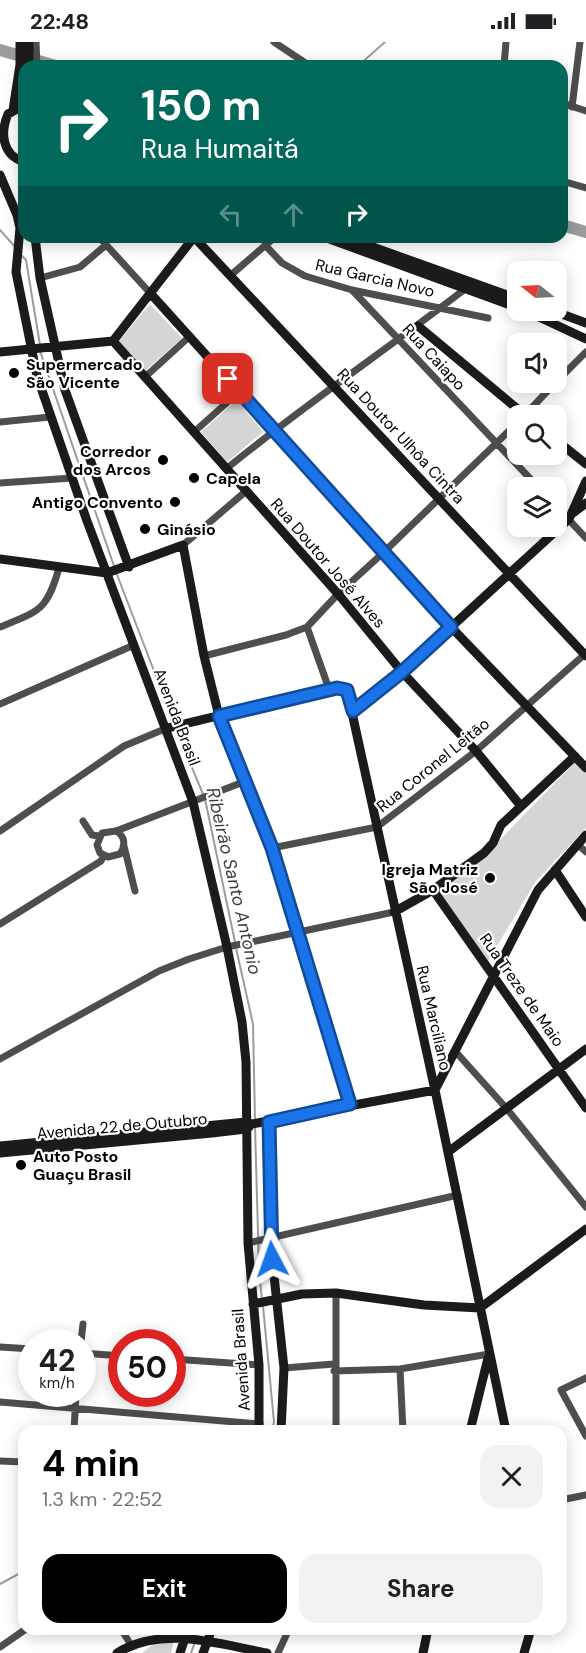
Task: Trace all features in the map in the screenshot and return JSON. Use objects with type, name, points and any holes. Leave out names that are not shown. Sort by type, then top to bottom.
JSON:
[{"type":"street","points":[[36,42],[36,60]]},
{"type":"street","points":[[274,42],[301,60]]},
{"type":"street","points":[[504,60],[506,42]]},
{"type":"street","points":[[572,107],[580,42]]},
{"type":"street","points":[[13,110],[18,90]]},
{"type":"street","points":[[568,105],[586,111]]},
{"type":"street","points":[[18,108],[4,120],[1,138],[10,155],[18,159]]},
{"type":"street","name":"Avenida Brasil","points":[[0,175],[17,215],[18,224]]},
{"type":"street","points":[[568,183],[586,188]]},
{"type":"street","name":"Avenida Brasil","points":[[20,243],[16,260],[33,349],[50,417],[72,478],[118,570]]},
{"type":"street","name":"Avenida Brasil","points":[[36,243],[51,347],[118,570],[134,645],[170,728],[196,801],[230,946],[242,1022],[273,1300],[284,1368],[281,1425]]},
{"type":"street","points":[[0,352],[113,341],[189,243]]},
{"type":"street","name":"Rua Doutor Ulhôa Cintra","points":[[200,243],[586,654]]},
{"type":"street","points":[[231,275],[268,243]]},
{"type":"street","points":[[340,243],[507,304]]},
{"type":"street","points":[[362,243],[507,295]]},
{"type":"street","points":[[40,278],[80,267],[106,244],[451,627],[586,768]]},
{"type":"street","name":"Rua Garcia Novo","points":[[265,245],[292,270],[352,290],[489,318]]},
{"type":"street","points":[[226,469],[275,429],[418,326],[465,289]]},
{"type":"street","name":"Rua Caiapo","points":[[352,290],[529,477]]},
{"type":"street","points":[[567,316],[586,323]]},
{"type":"street","points":[[548,321],[586,339]]},
{"type":"street","points":[[418,326],[509,405]]},
{"type":"street","points":[[145,377],[189,337]]},
{"type":"street","name":"Rua Doutor José Alves","points":[[113,341],[338,594],[402,672],[476,751],[520,805]]},
{"type":"street","points":[[567,371],[586,352]]},
{"type":"street","points":[[194,432],[240,391]]},
{"type":"street","points":[[534,405],[546,393]]},
{"type":"street","points":[[0,422],[50,417]]},
{"type":"street","points":[[204,656],[286,635],[307,627],[338,594],[507,432]]},
{"type":"street","points":[[567,449],[586,464]]},
{"type":"street","points":[[0,483],[72,478]]},
{"type":"street","points":[[571,516],[586,480]]},
{"type":"street","points":[[0,560],[59,568],[118,570],[183,545],[245,492]]},
{"type":"street","points":[[353,711],[402,672],[586,503]]},
{"type":"street","points":[[567,513],[586,538]]},
{"type":"street","points":[[183,545],[204,656],[219,716],[272,848],[350,1104]]},
{"type":"street","points":[[0,627],[25,617],[47,603],[59,568]]},
{"type":"street","points":[[0,831],[124,746],[170,728],[329,689],[307,627]]},
{"type":"street","points":[[0,704],[134,645]]},
{"type":"street","name":"Rua Coronel Leitão","points":[[272,848],[377,827],[476,751],[586,654]]},
{"type":"street","name":"Rua Marciliano","points":[[329,689],[347,690],[353,711],[394,912],[458,1195],[505,1425]]},
{"type":"street","points":[[0,1059],[159,971],[230,946],[394,912],[433,890],[484,853],[493,843],[501,825],[574,756]]},
{"type":"street","points":[[104,855],[97,845],[99,836],[106,831],[116,831],[246,781]]},
{"type":"street","points":[[83,821],[92,835],[99,836]]},
{"type":"street","points":[[116,831],[123,837],[135,891]]},
{"type":"street","points":[[254,1124],[350,1104],[435,1090],[538,890],[586,835]]},
{"type":"street","points":[[577,844],[586,852]]},
{"type":"street","points":[[104,855],[116,856],[124,846]]},
{"type":"street","points":[[0,924],[101,861],[104,855]]},
{"type":"street","points":[[555,870],[586,917]]},
{"type":"street","name":"Rua Treze de Maio","points":[[433,890],[586,1108]]},
{"type":"street","points":[[448,1152],[586,1049]]},
{"type":"street","points":[[454,1051],[507,1109],[586,1207]]},
{"type":"street","name":"Avenida Brasil","points":[[254,1124],[250,1242],[256,1303],[259,1425]]},
{"type":"street","name":"Avenida 22 de Outubro","points":[[0,1146],[254,1124]]},
{"type":"street","name":"Avenida 22 de Outubro","points":[[0,1153],[254,1124]]},
{"type":"street","points":[[250,1242],[458,1195]]},
{"type":"street","points":[[256,1303],[302,1294],[336,1293],[424,1305],[480,1308],[586,1229]]},
{"type":"street","points":[[336,1293],[334,1368],[336,1425]]},
{"type":"street","points":[[82,1329],[83,1323]]},
{"type":"street","points":[[0,1347],[18,1348]]},
{"type":"street","points":[[284,1368],[400,1369],[489,1354],[471,1425]]},
{"type":"street","points":[[186,1360],[259,1365]]},
{"type":"street","points":[[400,1369],[402,1425]]},
{"type":"street","points":[[586,1378],[561,1390],[586,1436]]},
{"type":"street","points":[[0,1402],[18,1403]]},
{"type":"street","points":[[74,1425],[75,1407],[241,1425]]},
{"type":"street","points":[[0,1461],[18,1462]]},
{"type":"street","points":[[567,1499],[586,1495]]},
{"type":"street","points":[[0,1647],[18,1635]]},
{"type":"street","points":[[124,1635],[130,1645]]},
{"type":"street","points":[[203,1653],[204,1642],[208,1635]]},
{"type":"street","points":[[278,1653],[286,1635]]},
{"type":"street","points":[[426,1652],[427,1635]]},
{"type":"street","points":[[524,1653],[529,1635]]},
{"type":"street","points":[[180,1653],[186,1636]]},
{"type":"street","points":[[117,1653],[130,1645],[156,1638],[186,1636],[204,1642],[267,1653]]},
{"type":"shaded area","points":[[150,304],[182,338],[145,371],[119,341]]},
{"type":"shaded area","points":[[237,400],[263,432],[227,462],[201,432]]},
{"type":"shaded area","points":[[575,762],[586,773],[586,828],[536,881],[488,961],[439,891],[493,847]]},
{"type":"shaded area","points":[[174,1640],[171,1653],[142,1653],[151,1646]]},
{"type":"waterway","points":[[365,60],[385,42]]},
{"type":"waterway","points":[[0,50],[35,60]]},
{"type":"waterway","points":[[568,227],[586,232]]},
{"type":"waterway","name":"Ribeirão Santo Antonio","points":[[0,230],[16,248]]},
{"type":"waterway","name":"Ribeirão Santo Antonio","points":[[21,255],[26,260],[40,345]]},
{"type":"waterway","name":"Ribeirão Santo Antonio","points":[[40,351],[114,566]]},
{"type":"waterway","name":"Ribeirão Santo Antonio","points":[[116,572],[174,723]]},
{"type":"waterway","name":"Ribeirão Santo Antonio","points":[[176,729],[205,799],[235,942]]},
{"type":"waterway","name":"Ribeirão Santo Antonio","points":[[236,948],[253,1024],[255,1120]]},
{"type":"waterway","name":"Ribeirão Santo Antonio","points":[[255,1126],[262,1300]]},
{"type":"waterway","name":"Ribeirão Santo Antonio","points":[[263,1306],[273,1425]]},
{"type":"waterway","points":[[0,1584],[18,1574]]},
{"type":"waterway","name":"Ribeirão Santo Antonio","points":[[191,1653],[195,1642]]},
{"type":"place","name":"Supermercado São Vicente","points":[[14,373]]},
{"type":"place","name":"Corredor dos Arcos","points":[[163,460]]},
{"type":"place","name":"Capela","points":[[194,478]]},
{"type":"place","name":"Antigo Convento","points":[[175,502]]},
{"type":"place","name":"Ginásio","points":[[145,529]]},
{"type":"place","name":"Igreja Matriz São José","points":[[490,878]]},
{"type":"place","name":"Auto Posto Guaçu Brasil","points":[[21,1165]]},
{"type":"route","points":[[228,379],[451,627],[402,672],[353,711],[347,690],[337,688],[219,716],[272,848],[350,1104],[269,1122],[272,1259]]}]
